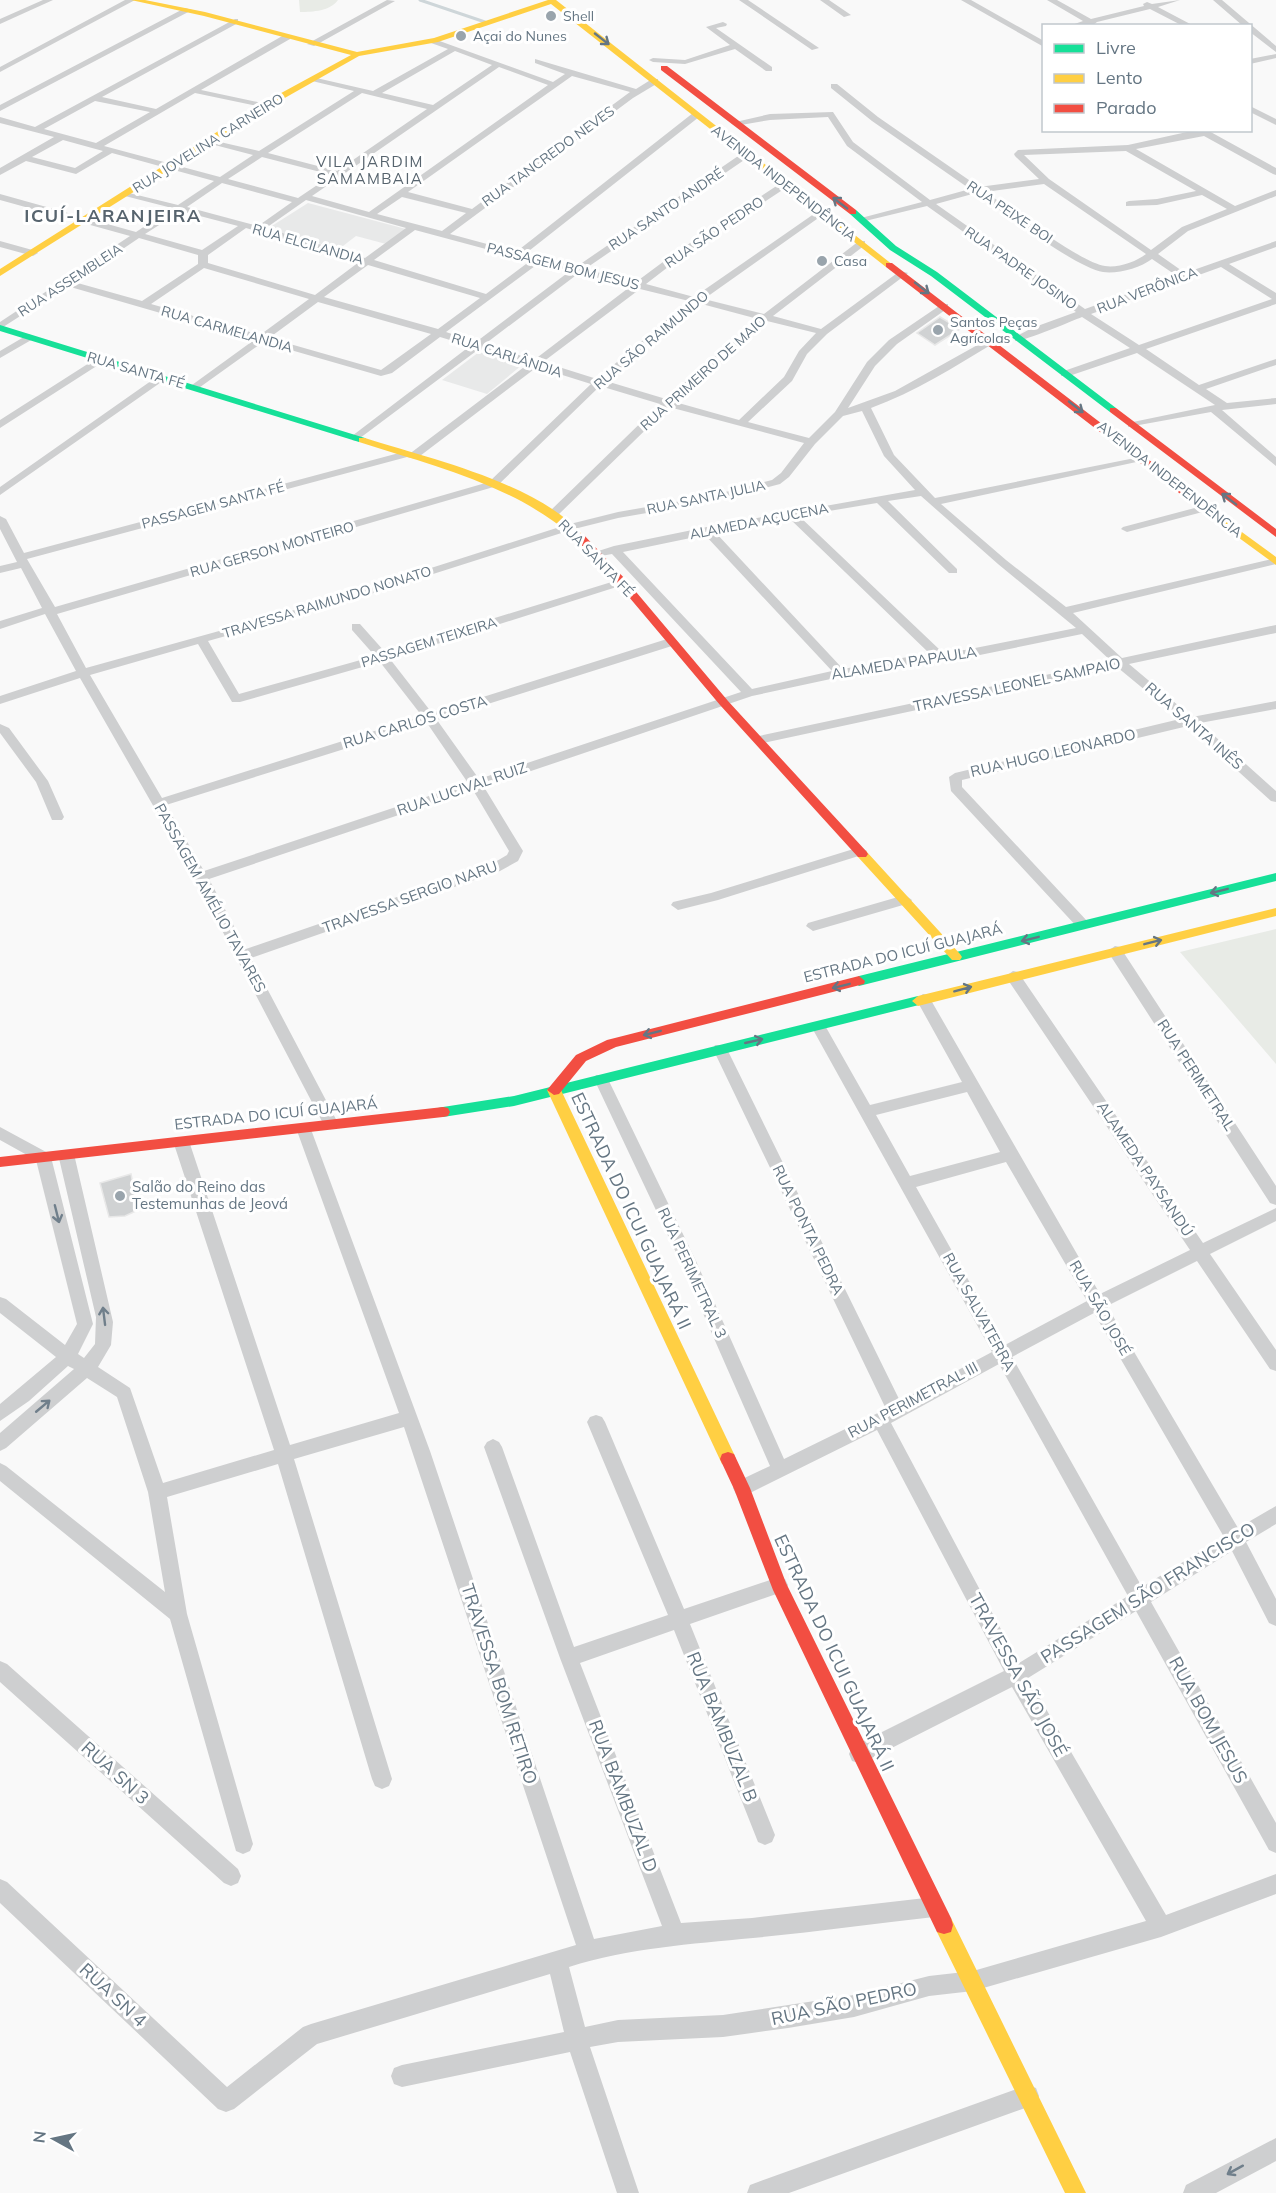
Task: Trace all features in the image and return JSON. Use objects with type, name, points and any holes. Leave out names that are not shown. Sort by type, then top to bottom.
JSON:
[{"type":"main road","points":[[133,0],[235,21],[311,44],[357,54],[434,41],[472,26],[552,1]]},
{"type":"main road","name":"AVENIDA INDEPENDÊNCIA","points":[[552,1],[696,115],[787,183],[821,212],[1275,561]]},
{"type":"main road","name":"AVENIDA INDEPENDÊNCIA","points":[[641,51],[864,220],[893,248],[934,274],[1276,534]]},
{"type":"main road","name":"RUA JOVELINA CARNEIRO","points":[[0,273],[264,106],[357,54]]},
{"type":"main road","points":[[672,94],[691,89]]},
{"type":"main road","name":"RUA SANTA FÉ","points":[[0,327],[101,360],[196,387],[493,484],[514,492],[553,514],[570,527],[622,582],[724,703],[956,957]]},
{"type":"main road","name":"ESTRADA DO ICUÍ GUAJARÁ","points":[[554,1090],[581,1058],[612,1043],[1276,877]]},
{"type":"main road","name":"ESTRADA DO ICUÍ GUAJARÁ","points":[[0,1162],[332,1125],[475,1108],[514,1101],[1276,912]]},
{"type":"main road","points":[[596,1050],[593,1061],[594,1070],[601,1079]]},
{"type":"main road","name":"ESTRADA DO ICUI GUAJARÁ II","points":[[554,1090],[742,1488],[779,1586],[859,1754],[1076,2193]]},
{"type":"street","points":[[0,22],[49,0]]},
{"type":"street","points":[[0,70],[133,0]]},
{"type":"street","points":[[743,0],[815,48]]},
{"type":"street","points":[[965,0],[1042,44]]},
{"type":"street","points":[[1051,0],[1094,23],[1176,0]]},
{"type":"street","points":[[1139,0],[1186,24]]},
{"type":"street","points":[[1218,0],[1246,24]]},
{"type":"street","points":[[311,44],[391,1]]},
{"type":"street","points":[[825,1],[847,15]]},
{"type":"street","points":[[0,108],[188,10]]},
{"type":"street","points":[[36,130],[235,21]]},
{"type":"street","points":[[723,24],[710,27],[769,69]]},
{"type":"street","points":[[1252,30],[1276,50]]},
{"type":"street","points":[[1028,36],[1042,33]]},
{"type":"street","points":[[96,147],[287,37]]},
{"type":"street","points":[[434,41],[555,85]]},
{"type":"street","points":[[653,60],[685,62],[736,46]]},
{"type":"street","points":[[374,94],[453,49]]},
{"type":"street","points":[[1253,59],[1276,56]]},
{"type":"street","points":[[538,61],[638,92]]},
{"type":"street","points":[[259,229],[498,64]]},
{"type":"street","points":[[370,215],[403,194],[571,73]]},
{"type":"street","points":[[315,79],[434,108]]},
{"type":"street","name":"RUA TANCREDO NEVES","points":[[443,235],[655,81]]},
{"type":"street","name":"RUA PEIXE BOI","points":[[834,86],[976,190],[1094,267],[1110,270],[1144,260],[1185,229],[1276,193]]},
{"type":"street","points":[[195,91],[264,106]]},
{"type":"street","name":"RUA ASSEMBLEIA","points":[[0,327],[259,154],[360,91]]},
{"type":"street","points":[[94,98],[155,111]]},
{"type":"street","points":[[1252,109],[1276,122]]},
{"type":"street","name":"RUA PADRE JOSINO","points":[[735,123],[770,117],[830,114],[855,149],[1085,314],[1226,407]]},
{"type":"street","points":[[518,255],[696,115]]},
{"type":"street","name":"PASSAGEM BOM JESUS","points":[[0,120],[219,181],[370,215],[537,260],[823,332]]},
{"type":"street","points":[[1183,276],[1152,252],[1046,181],[1027,165],[1019,153],[1128,147],[1202,132],[1276,172]]},
{"type":"street","points":[[0,172],[61,137]]},
{"type":"street","points":[[210,141],[339,174]]},
{"type":"street","points":[[1128,147],[1233,209]]},
{"type":"street","points":[[27,158],[76,171],[109,151]]},
{"type":"street","name":"RUA SANTO ANDRÉ","points":[[356,438],[577,270],[747,154]]},
{"type":"street","points":[[1258,162],[1276,157]]},
{"type":"street","points":[[0,159],[15,163]]},
{"type":"street","points":[[864,220],[976,190],[1046,181]]},
{"type":"street","name":"RUA SÃO PEDRO","points":[[408,456],[535,365],[678,255],[787,183]]},
{"type":"street","points":[[1129,204],[1157,202],[1204,192]]},
{"type":"street","name":"RUA ELCILANDIA","points":[[128,194],[259,229],[488,297]]},
{"type":"street","points":[[403,194],[472,212]]},
{"type":"street","name":"RUA CARLÂNDIA","points":[[0,197],[138,235],[316,299],[438,333],[666,404],[811,442]]},
{"type":"street","name":"RUA SÃO RAIMUNDO","points":[[493,484],[598,383],[698,299],[821,212]]},
{"type":"street","points":[[142,304],[244,226]]},
{"type":"street","points":[[196,387],[414,227]]},
{"type":"street","name":"RUA PRIMEIRO DE MAIO","points":[[553,514],[666,404],[765,318],[862,243]]},
{"type":"street","points":[[0,244],[33,253]]},
{"type":"street","name":"RUA VERÔNICA","points":[[1018,339],[1036,330],[1276,244]]},
{"type":"street","points":[[438,333],[537,260]]},
{"type":"street","points":[[1221,263],[1276,299]]},
{"type":"street","points":[[740,424],[788,380],[803,353],[823,332],[903,273]]},
{"type":"street","name":"RUA CARMELANDIA","points":[[65,282],[374,373],[388,371],[438,333]]},
{"type":"street","points":[[1065,374],[1276,299]]},
{"type":"street","name":"RUA SANTA JULIA","points":[[570,527],[618,515],[710,499],[776,482],[785,475],[811,442],[839,414],[871,364],[893,342],[945,306]]},
{"type":"street","points":[[0,355],[29,337]]},
{"type":"street","points":[[839,414],[866,408],[901,392],[990,340]]},
{"type":"street","points":[[0,426],[101,360]]},
{"type":"street","points":[[1199,388],[1276,362]]},
{"type":"street","points":[[0,492],[162,378]]},
{"type":"street","points":[[1132,425],[1213,408],[1274,403]]},
{"type":"street","name":"RUA SANTA INÊS","points":[[866,408],[889,456],[933,502],[1002,562],[1064,611],[1120,663],[1274,794]]},
{"type":"street","points":[[1213,408],[1276,463]]},
{"type":"street","name":"PASSAGEM SANTA FÉ","points":[[0,570],[23,560],[408,456]]},
{"type":"street","points":[[933,502],[1142,458]]},
{"type":"street","name":"RUA GERSON MONTEIRO","points":[[0,625],[493,484]]},
{"type":"street","name":"ALAMEDA AÇUCENA","points":[[595,554],[791,514],[924,492]]},
{"type":"street","points":[[879,499],[953,571]]},
{"type":"street","points":[[1127,529],[1206,508]]},
{"type":"street","points":[[791,514],[938,655]]},
{"type":"street","name":"PASSAGEM AMÉLIO TAVARES","points":[[0,519],[83,673],[201,877],[332,1125]]},
{"type":"street","name":"TRAVESSA RAIMUNDO NONATO","points":[[0,700],[83,673],[338,600],[570,527]]},
{"type":"street","points":[[707,530],[840,673]]},
{"type":"street","points":[[614,549],[749,693]]},
{"type":"street","points":[[1064,611],[1275,561]]},
{"type":"street","name":"PASSAGEM TEIXEIRA","points":[[201,639],[236,699],[383,657],[622,582]]},
{"type":"street","name":"TRAVESSA SERGIO NARU","points":[[242,956],[495,868],[513,858],[516,851],[476,784],[431,717],[356,627]]},
{"type":"street","name":"TRAVESSA LEONEL SAMPAIO","points":[[759,740],[1276,629]]},
{"type":"street","name":"ALAMEDA PAPAULA","points":[[724,703],[749,693],[840,673],[938,655],[965,654],[1084,630]]},
{"type":"street","name":"RUA CARLOS COSTA","points":[[159,803],[671,642]]},
{"type":"street","name":"RUA LUCIVAL RUIZ","points":[[201,877],[724,703]]},
{"type":"street","name":"RUA HUGO LEONARDO","points":[[1083,925],[956,788],[955,777],[1190,721],[1276,705]]},
{"type":"street","points":[[0,728],[5,731],[42,781],[57,817]]},
{"type":"street","points":[[678,905],[713,897],[860,851]]},
{"type":"street","points":[[813,926],[905,900]]},
{"type":"street","name":"RUA PERIMETRAL","points":[[1115,951],[1276,1199]]},
{"type":"street","name":"ALAMEDA PAYSANDÚ","points":[[1013,976],[1276,1364]]},
{"type":"street","name":"RUA SÃO JOSÉ","points":[[923,999],[1010,1155],[1234,1538],[1276,1617]]},
{"type":"street","name":"RUA SALVATERRA","points":[[818,1026],[1139,1598]]},
{"type":"street","name":"RUA PONTA PEDRA","points":[[720,1049],[888,1415]]},
{"type":"street","name":"RUA PERIMETRAL 3","points":[[601,1079],[688,1262],[780,1468]]},
{"type":"street","points":[[866,1112],[972,1085]]},
{"type":"street","name":"TRAVESSA BOM RETIRO","points":[[304,1128],[408,1418],[588,1951]]},
{"type":"street","points":[[0,1133],[43,1157],[85,1324],[83,1335],[68,1356],[0,1414]]},
{"type":"street","points":[[181,1141],[284,1454],[382,1779]]},
{"type":"street","points":[[0,1443],[85,1368],[98,1355],[103,1344],[106,1328],[104,1308],[66,1154]]},
{"type":"street","points":[[908,1183],[1010,1155]]},
{"type":"street","name":"RUA PERIMETRAL III","points":[[742,1488],[888,1415],[1097,1302],[1276,1214]]},
{"type":"street","points":[[0,1304],[68,1356],[123,1393],[157,1492],[178,1614],[243,1844]]},
{"type":"street","name":"TRAVESSA SÃO JOSÉ","points":[[888,1415],[1016,1675],[1161,1927]]},
{"type":"street","points":[[157,1492],[408,1418]]},
{"type":"street","name":"RUA BAMBUZAL B","points":[[596,1422],[679,1619],[765,1835]]},
{"type":"street","name":"RUA BAMBUZAL D","points":[[493,1447],[569,1658],[675,1934]]},
{"type":"street","points":[[0,1471],[178,1614]]},
{"type":"street","name":"PASSAGEM SÃO FRANCISCO","points":[[859,1754],[1016,1675],[1276,1514]]},
{"type":"street","points":[[569,1658],[779,1586]]},
{"type":"street","name":"RUA BOM JESUS","points":[[1139,1598],[1276,1843]]},
{"type":"street","name":"RUA SN 3","points":[[0,1670],[231,1876]]},
{"type":"street","name":"RUA SÃO PEDRO","points":[[402,2076],[618,2031],[723,2025],[788,2017],[854,2006],[929,1986],[973,1981],[1161,1927],[1276,1884]]},
{"type":"street","name":"RUA SN 4","points":[[0,1889],[226,2101],[311,2035],[557,1961]]},
{"type":"street","points":[[628,2193],[577,2039],[557,1961],[588,1951],[675,1934],[752,1928],[934,1907]]},
{"type":"street","points":[[758,2193],[1028,2096]]},
{"type":"street","points":[[1194,2193],[1276,2149]]},
{"type":"shaded area","points":[[299,0],[338,0],[326,9],[300,12]]},
{"type":"shaded area","points":[[308,203],[406,229],[386,244],[356,236],[339,249],[267,229]]},
{"type":"shaded area","points":[[479,352],[522,365],[487,394],[442,380]]},
{"type":"shaded area","points":[[1276,929],[1276,1064],[1180,952]]},
{"type":"building","name":"Santos Peças Agrícolas","points":[[940,317],[960,329],[935,345],[917,333]]},
{"type":"building","name":"Salão do Reino das Testemunhas de Jeová","points":[[131,1174],[138,1210],[125,1216],[109,1217],[100,1183]]},
{"type":"waterway","points":[[420,0],[485,22]]},
{"type":"traffic: fast","points":[[853,212],[893,248],[934,274],[1113,410]]},
{"type":"traffic: fast","points":[[0,328],[362,440]]},
{"type":"traffic: fast","points":[[859,981],[1276,877]]},
{"type":"traffic: fast","points":[[443,1112],[514,1101],[918,1001]]},
{"type":"traffic: slow","points":[[134,0],[205,14],[357,54],[435,40],[553,1]]},
{"type":"traffic: slow","points":[[551,0],[889,265]]},
{"type":"traffic: slow","points":[[0,273],[264,106],[357,54]]},
{"type":"traffic: slow","points":[[362,440],[507,489],[559,518],[579,536]]},
{"type":"traffic: slow","points":[[1213,514],[1276,562]]},
{"type":"traffic: slow","points":[[862,854],[956,957]]},
{"type":"traffic: slow","points":[[918,1001],[1276,912]]},
{"type":"traffic: slow","points":[[554,1090],[728,1459]]},
{"type":"traffic: slow","points":[[944,1925],[1076,2193]]},
{"type":"traffic: jam","points":[[664,68],[853,212]]},
{"type":"traffic: jam","points":[[889,265],[1213,514]]},
{"type":"traffic: jam","points":[[1113,410],[1276,534]]},
{"type":"traffic: jam","points":[[579,536],[622,582],[724,703],[862,854]]},
{"type":"traffic: jam","points":[[554,1090],[581,1058],[612,1043],[859,981]]},
{"type":"traffic: jam","points":[[0,1162],[443,1112]]},
{"type":"traffic: jam","points":[[728,1459],[742,1488],[779,1585],[944,1925]]},
{"type":"place","name":"Shell","points":[[551,16]]},
{"type":"place","name":"Açai do Nunes","points":[[461,36]]},
{"type":"place","name":"Casa","points":[[822,261]]},
{"type":"place","name":"Santos Peças Agrícolas","points":[[938,330]]},
{"type":"place","name":"Salão do Reino das Testemunhas de Jeová","points":[[120,1196]]},
{"type":"district","name":"VILA JARDIM SAMAMBAIA","points":[[370,170]]},
{"type":"district","name":"ICUÍ-LARANJEIRA","points":[[113,216]]}]
